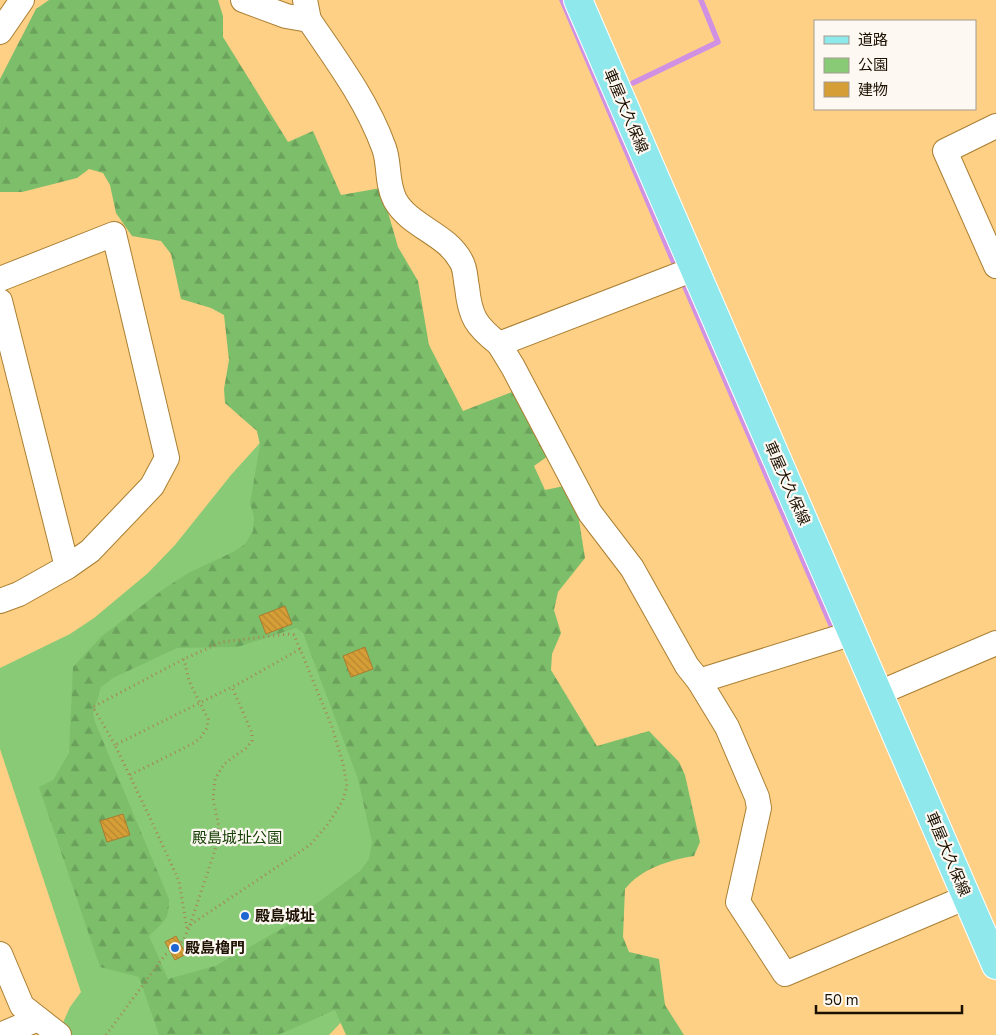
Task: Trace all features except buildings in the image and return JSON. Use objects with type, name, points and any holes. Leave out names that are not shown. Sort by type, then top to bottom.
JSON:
[{"type":"main road","name":"車屋大久保線","points":[[578,0],[683,273],[853,633],[967,897],[990,935],[996,965]]},
{"type":"street","points":[[0,32],[22,0]]},
{"type":"street","points":[[243,0],[286,16],[307,10],[358,92],[385,150],[388,179],[395,200],[407,216],[435,234],[453,250],[462,262],[468,301],[474,318],[482,331],[499,344],[590,513],[632,568],[687,666],[699,681],[727,727],[757,797],[759,808],[738,902],[785,974],[967,897]]},
{"type":"street","points":[[996,126],[945,151],[996,266]]},
{"type":"street","points":[[0,279],[114,234],[167,458],[152,486],[90,551],[67,567],[19,594],[0,601]]},
{"type":"street","points":[[499,344],[683,273]]},
{"type":"street","points":[[0,301],[67,567]]},
{"type":"street","points":[[699,681],[853,633]]},
{"type":"street","points":[[879,693],[996,643]]},
{"type":"street","points":[[2,963],[22,1006],[59,1035]]},
{"type":"street","points":[[0,1035],[38,1019]]},
{"type":"path","points":[[187,930],[179,881],[130,775],[93,707],[222,642],[288,634],[294,635],[332,727],[343,762],[347,786],[343,800],[328,824],[310,845],[190,925]]},
{"type":"path","points":[[115,745],[232,687],[300,649]]},
{"type":"path","points":[[130,775],[194,743],[207,728],[208,719],[189,681],[184,660]]},
{"type":"path","points":[[106,1035],[165,955],[183,941],[190,925],[216,847],[219,828],[212,798],[215,779],[224,764],[246,748],[252,741],[252,733],[232,687]]},
{"type":"green space","points":[[49,0],[218,0],[223,16],[223,37],[288,142],[313,131],[341,195],[381,188],[398,247],[418,281],[429,345],[463,411],[517,390],[548,456],[534,466],[545,490],[569,485],[578,514],[585,558],[558,592],[554,610],[561,633],[552,654],[551,670],[597,746],[649,731],[679,762],[685,775],[700,842],[694,856],[656,866],[639,876],[625,889],[623,937],[629,952],[659,959],[665,1005],[684,1035],[346,1035],[335,1010],[278,1035],[159,1035],[139,977],[100,967],[39,787],[53,780],[69,753],[73,667],[102,636],[165,588],[190,572],[233,552],[245,544],[253,531],[254,517],[250,503],[260,445],[257,431],[225,403],[224,389],[229,360],[224,315],[211,308],[181,299],[171,254],[161,241],[132,236],[116,213],[110,185],[103,173],[89,169],[77,178],[22,192],[0,192],[0,79],[36,9]],"holes":[[[296,628],[303,633],[358,779],[372,842],[369,859],[360,871],[285,927],[215,966],[168,979],[149,936],[165,920],[169,899],[95,722],[93,714],[101,687],[113,678],[177,648],[238,647]]]},
{"type":"green space","name":"殿島城址公園","points":[[277,424],[466,891],[329,1035],[70,1035],[61,1027],[70,1007],[81,992],[0,749],[0,668],[70,634],[94,618],[148,573],[175,545],[231,475]]},
{"type":"waterway","points":[[562,0],[677,270]]},
{"type":"waterway","points":[[633,83],[718,42],[701,0]]},
{"type":"waterway","points":[[682,280],[834,632]]},
{"type":"place","name":"殿島城址","points":[[245,916]]},
{"type":"place","name":"殿島櫓門","points":[[175,948]]}]
